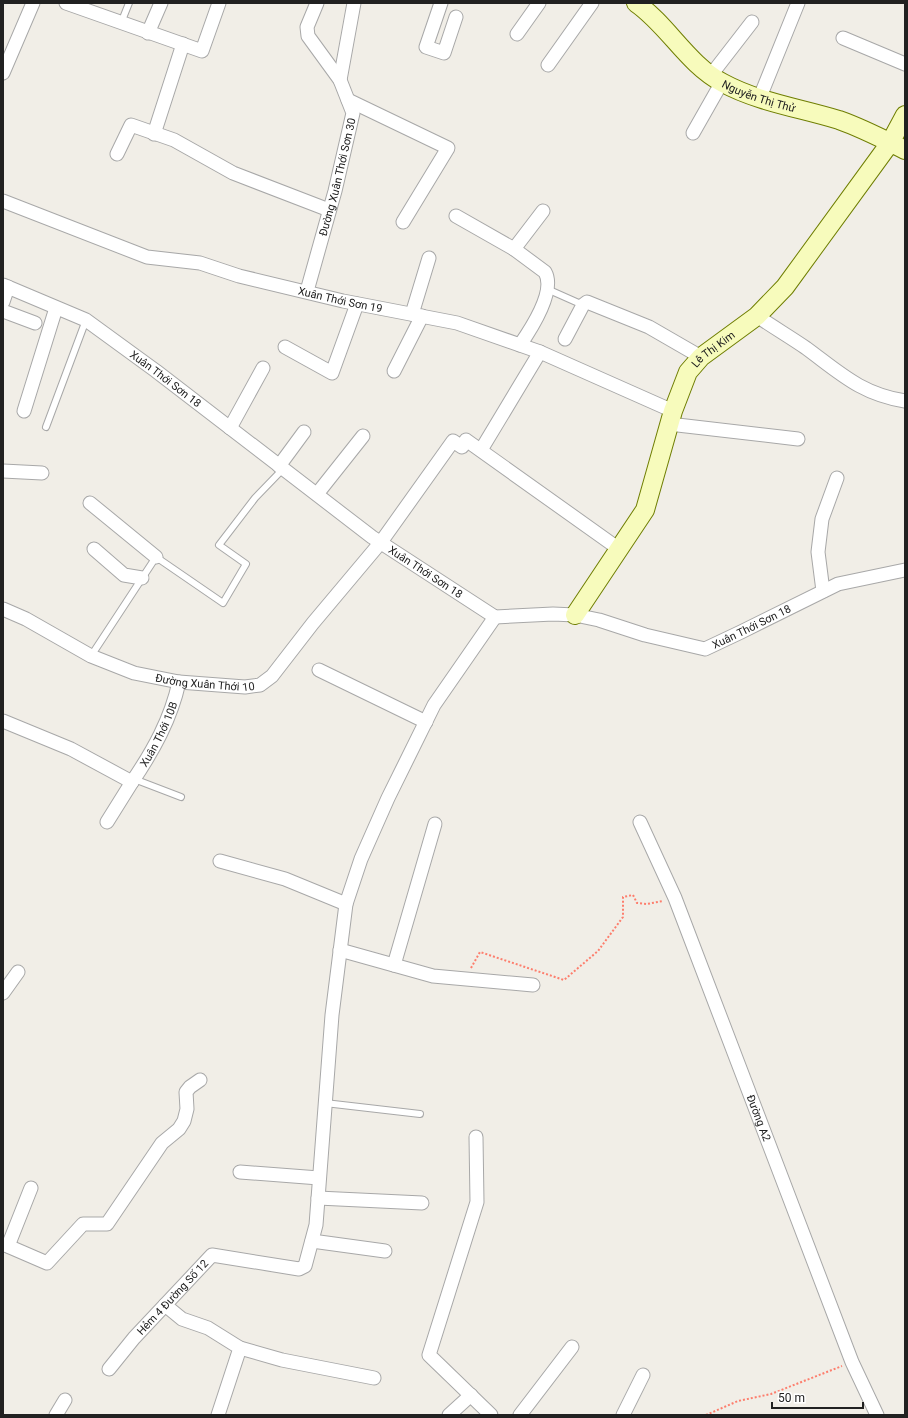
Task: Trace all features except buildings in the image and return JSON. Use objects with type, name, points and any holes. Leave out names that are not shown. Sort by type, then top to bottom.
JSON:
[{"type":"street","points":[[66,3],[121,24],[202,51],[219,3]]},
{"type":"street","points":[[148,32],[161,3]]},
{"type":"street","name":"Đường Xuân Thới Sơn 30","points":[[307,291],[353,112],[340,80],[308,36],[307,27],[317,3]]},
{"type":"street","points":[[340,80],[354,3]]},
{"type":"street","points":[[441,3],[426,47],[444,54],[456,17]]},
{"type":"street","points":[[517,34],[539,3]]},
{"type":"street","points":[[548,65],[592,3]]},
{"type":"street","name":"Nguyễn Thị Thử","points":[[636,3],[649,12],[669,35],[701,67],[716,78],[760,97],[838,120],[865,130],[898,147]]},
{"type":"street","points":[[760,97],[798,3]]},
{"type":"street","points":[[3,73],[30,4]]},
{"type":"street","points":[[693,133],[716,78],[752,22]]},
{"type":"street","points":[[843,38],[905,64]]},
{"type":"street","points":[[154,134],[183,44]]},
{"type":"street","points":[[348,100],[448,148],[403,222]]},
{"type":"street","name":"Lê Thị Kim","points":[[575,615],[646,510],[671,418],[688,372],[701,357],[757,316],[785,288],[898,147],[905,115]]},
{"type":"street","points":[[117,154],[131,125],[174,140],[233,173],[329,210]]},
{"type":"street","name":"Xuân Thới Sơn 19","points":[[3,201],[147,257],[200,263],[239,276],[357,304],[457,323],[540,352],[671,418],[798,439]]},
{"type":"street","points":[[514,249],[543,211]]},
{"type":"street","points":[[456,216],[514,249],[545,272],[548,277],[547,289],[538,314],[520,345]]},
{"type":"street","points":[[394,371],[417,315],[429,258]]},
{"type":"street","points":[[3,302],[5,286]]},
{"type":"street","name":"Xuân Thới Sơn 18","points":[[5,286],[86,320],[381,542],[495,617],[553,614],[575,615],[599,620],[645,635],[705,648],[742,632],[838,584],[905,570]]},
{"type":"street","points":[[565,339],[583,305],[587,302],[649,327],[701,357]]},
{"type":"street","points":[[285,347],[332,374],[357,304]]},
{"type":"street","points":[[24,411],[56,308]]},
{"type":"street","points":[[3,311],[35,323]]},
{"type":"street","points":[[757,316],[806,348],[834,371],[859,386],[881,397],[905,401]]},
{"type":"street","points":[[540,352],[481,450],[619,549]]},
{"type":"street","points":[[230,428],[263,368]]},
{"type":"street","points":[[281,467],[304,432]]},
{"type":"street","points":[[317,494],[363,436]]},
{"type":"street","name":"Đường Xuân Thới 10","points":[[3,609],[26,619],[91,656],[134,673],[179,682],[246,687],[260,685],[272,676],[313,623],[381,542],[453,441],[462,447],[466,440],[481,450]]},
{"type":"street","points":[[3,471],[42,473]]},
{"type":"street","points":[[823,591],[818,552],[822,519],[837,478]]},
{"type":"street","points":[[90,503],[156,557]]},
{"type":"street","points":[[94,549],[124,575],[142,578]]},
{"type":"street","points":[[385,1251],[312,1241],[316,1225],[332,1015],[346,904],[361,859],[388,798],[434,705],[495,617]]},
{"type":"street","points":[[319,670],[426,722]]},
{"type":"street","name":"Xuân Thới 10B","points":[[107,822],[151,754],[170,717],[179,682]]},
{"type":"street","points":[[4,724],[71,749],[133,781]]},
{"type":"street","name":"Đường A2","points":[[640,822],[675,898],[852,1362],[876,1415]]},
{"type":"street","points":[[394,965],[435,824]]},
{"type":"street","points":[[220,861],[285,879],[346,904]]},
{"type":"street","points":[[340,950],[433,976],[533,985]]},
{"type":"street","points":[[3,993],[18,972]]},
{"type":"street","points":[[31,1188],[5,1245],[47,1262],[83,1224],[107,1224],[162,1143],[172,1133],[179,1129],[184,1121],[187,1108],[186,1092],[200,1080]]},
{"type":"street","points":[[476,1137],[477,1202],[429,1355],[491,1415]]},
{"type":"street","points":[[240,1172],[319,1178]]},
{"type":"street","points":[[318,1198],[422,1203]]},
{"type":"street","name":"Hẻm 4 Đường Số 12","points":[[109,1369],[134,1338],[212,1255],[299,1269],[305,1266],[312,1241]]},
{"type":"street","points":[[164,1305],[182,1319],[208,1328],[240,1348],[282,1360],[374,1378]]},
{"type":"street","points":[[520,1415],[572,1347]]},
{"type":"street","points":[[218,1415],[240,1348]]},
{"type":"street","points":[[623,1415],[643,1375]]},
{"type":"street","points":[[449,1415],[471,1395]]},
{"type":"street","points":[[56,1415],[65,1400]]},
{"type":"lane","points":[[121,24],[129,3]]},
{"type":"lane","points":[[547,289],[583,305]]},
{"type":"lane","points":[[46,427],[86,320]]},
{"type":"lane","points":[[91,656],[156,557],[223,603],[246,564],[219,545],[281,467]]},
{"type":"lane","points":[[133,781],[181,797]]},
{"type":"lane","points":[[325,1104],[420,1114]]},
{"type":"path","points":[[464,979],[480,952],[564,980],[598,951],[623,917],[623,897],[633,895],[637,903],[647,904],[675,898]]},
{"type":"path","points":[[706,1415],[738,1401],[771,1394],[852,1362]]}]
